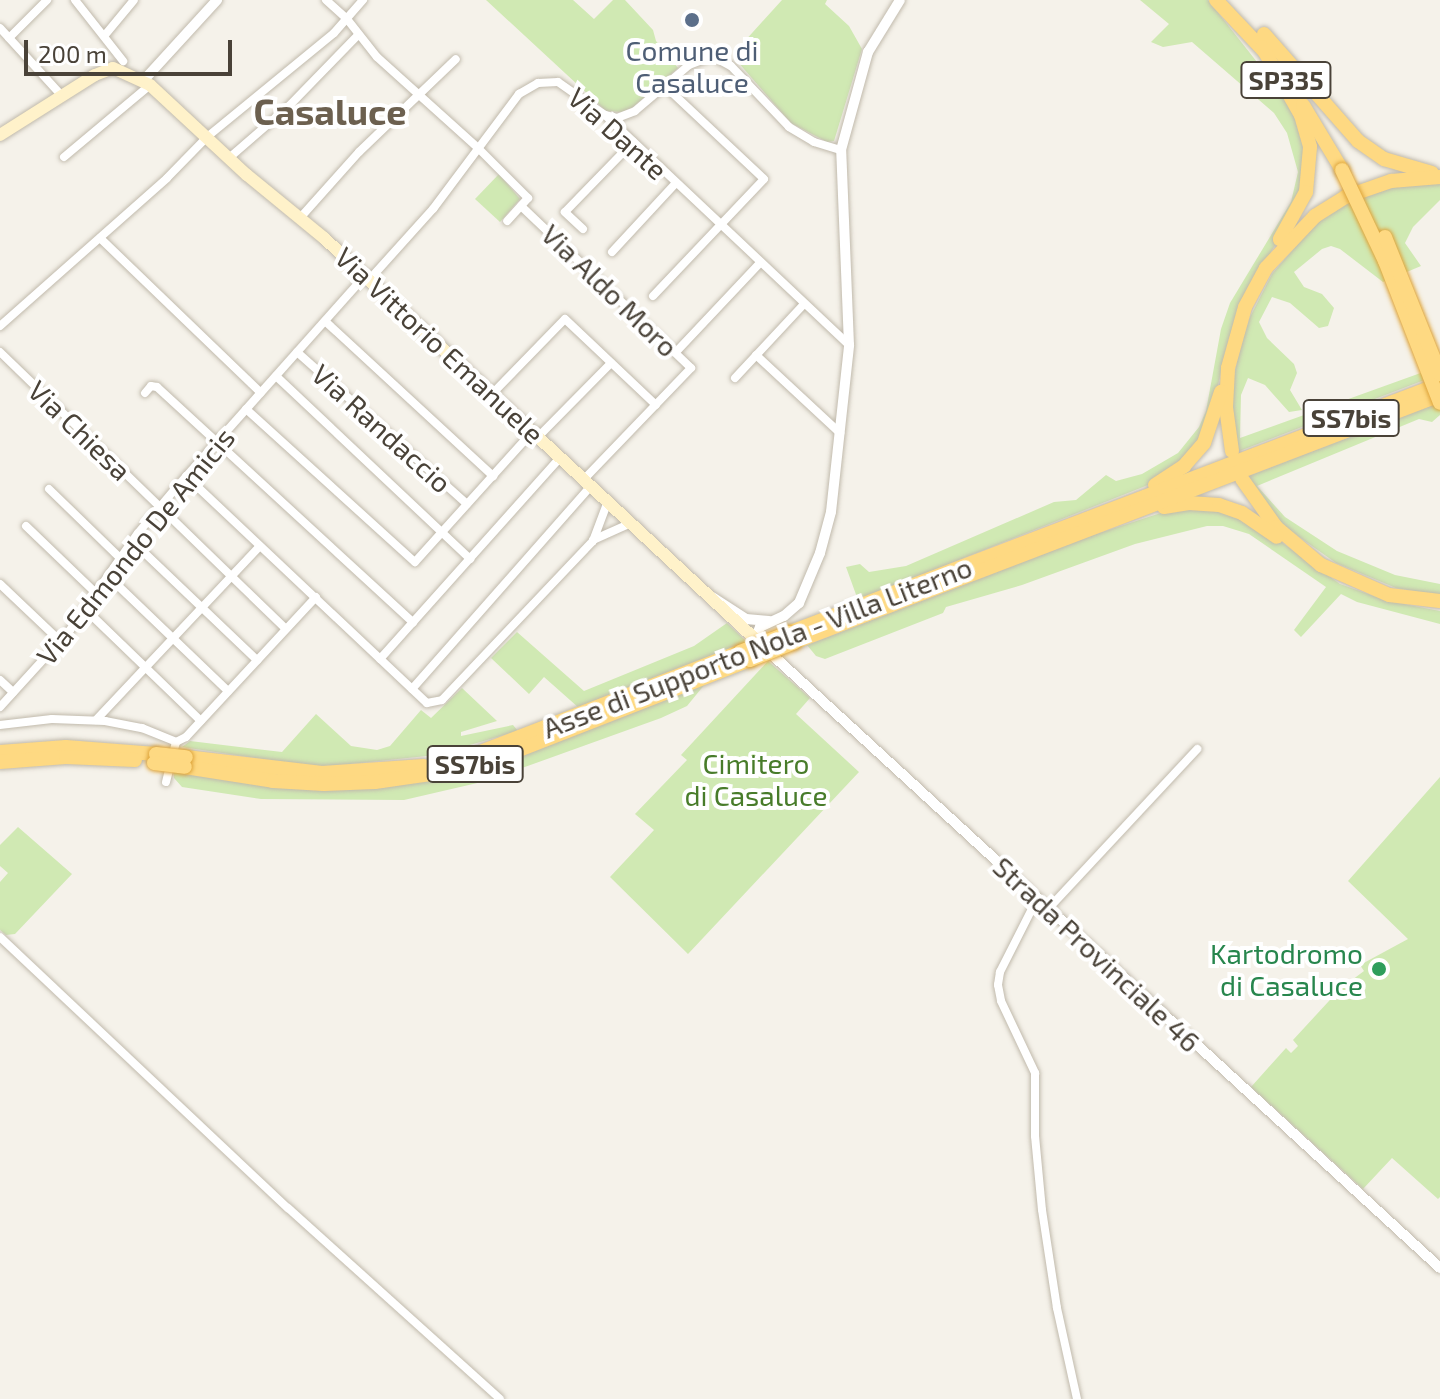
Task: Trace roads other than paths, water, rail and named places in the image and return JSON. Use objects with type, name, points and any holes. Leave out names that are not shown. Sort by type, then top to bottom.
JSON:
[{"type":"highway","name":"SP335","points":[[1216,0],[1263,40]]},
{"type":"highway","name":"SP335","points":[[1230,0],[1263,40],[1346,168],[1393,256],[1440,374]]},
{"type":"highway","points":[[1263,40],[1358,141],[1384,159],[1440,176]]},
{"type":"highway","points":[[1111,509],[1129,495],[1159,483],[1194,456],[1209,434],[1245,307],[1303,199],[1311,155],[1301,115],[1263,40]]},
{"type":"highway","name":"SP335","points":[[1346,168],[1440,403]]},
{"type":"highway","points":[[1266,268],[1306,224],[1345,197],[1391,181],[1440,176]]},
{"type":"highway","points":[[1228,368],[1226,407],[1232,451]]},
{"type":"highway","name":"Asse di Supporto Nola - Villa Literno","points":[[792,638],[1111,509],[1440,384]]},
{"type":"highway","name":"Asse di Supporto Nola - Villa Literno","points":[[0,752],[66,747],[186,762],[322,773],[364,773],[442,763],[518,740],[1132,514],[1440,395]]},
{"type":"highway","points":[[1242,479],[1276,527],[1312,558]]},
{"type":"highway","points":[[1132,514],[1189,503],[1219,505],[1242,513],[1354,582],[1440,609]]},
{"type":"highway","points":[[1401,598],[1440,601]]},
{"type":"highway","name":"Asse di Supporto Nola - Villa Literno","points":[[0,762],[89,757],[155,758]]},
{"type":"main road","name":"Via Vittorio Emanuele","points":[[118,64],[146,83],[367,278],[755,639]]},
{"type":"main road","points":[[1,132],[118,64]]},
{"type":"street","points":[[9,38],[47,0]]},
{"type":"street","points":[[75,0],[105,35],[118,64]]},
{"type":"street","points":[[105,35],[134,0]]},
{"type":"street","points":[[64,157],[146,83],[217,0]]},
{"type":"street","points":[[326,0],[418,94],[528,198],[507,221]]},
{"type":"street","points":[[0,326],[100,238],[207,137],[347,19],[363,0]]},
{"type":"street","points":[[755,639],[799,603],[820,553],[831,512],[849,345],[841,150],[868,52],[900,0]]},
{"type":"street","points":[[0,28],[62,96]]},
{"type":"street","points":[[229,158],[313,84],[358,35]]},
{"type":"street","points":[[605,115],[617,118],[630,114],[689,65],[707,57],[717,57],[736,71],[789,127],[814,142],[841,150]]},
{"type":"street","points":[[300,218],[326,186],[456,59]]},
{"type":"street","name":"Via Dante","points":[[367,278],[433,209],[514,99],[538,83],[564,84],[605,115],[849,345]]},
{"type":"street","points":[[653,296],[764,179],[665,86]]},
{"type":"street","points":[[583,229],[565,212],[633,142]]},
{"type":"street","points":[[612,252],[675,184]]},
{"type":"street","name":"Via Aldo Moro","points":[[412,689],[588,482],[691,368],[521,206]]},
{"type":"street","points":[[100,238],[261,393]]},
{"type":"street","points":[[676,352],[760,263]]},
{"type":"street","name":"Via Edmondo De Amicis","points":[[0,707],[60,641],[159,507],[367,278]]},
{"type":"street","points":[[735,378],[804,304]]},
{"type":"street","points":[[491,395],[565,319],[656,405]]},
{"type":"street","points":[[325,321],[493,476]]},
{"type":"street","name":"Via Chiesa","points":[[0,352],[286,629]]},
{"type":"street","name":"Via Randaccio","points":[[297,352],[467,504]]},
{"type":"street","points":[[756,355],[841,434]]},
{"type":"street","points":[[246,409],[415,562],[493,476],[611,363]]},
{"type":"street","points":[[276,376],[470,559]]},
{"type":"street","points":[[145,393],[151,386],[157,387],[413,622]]},
{"type":"street","points":[[380,659],[560,458]]},
{"type":"street","points":[[186,476],[427,703],[442,700],[593,541],[631,523]]},
{"type":"street","points":[[49,489],[121,559]]},
{"type":"street","points":[[593,541],[608,501]]},
{"type":"street","points":[[26,526],[97,594]]},
{"type":"street","points":[[132,541],[257,660]]},
{"type":"street","points":[[96,720],[260,546]]},
{"type":"street","points":[[109,577],[228,691]]},
{"type":"street","points":[[0,584],[60,641]]},
{"type":"street","points":[[0,725],[52,719],[96,720],[142,728],[176,742],[186,737],[316,597]]},
{"type":"street","points":[[710,597],[723,601],[746,619],[775,620]]},
{"type":"street","points":[[85,609],[201,721]]},
{"type":"street","points":[[775,620],[766,637],[776,658]]},
{"type":"street","name":"Strada Provinciale 46","points":[[755,639],[1440,1268]]},
{"type":"street","points":[[0,680],[13,692]]},
{"type":"street","points":[[166,782],[176,742]]},
{"type":"street","points":[[1048,909],[1197,749]]},
{"type":"street","points":[[1037,899],[1000,972],[998,985],[1001,1001],[1035,1073],[1035,1136],[1042,1210],[1057,1308],[1077,1399]]},
{"type":"street","points":[[0,937],[288,1208],[500,1399]]},
{"type":"place","name":"Comune di Casaluce","points":[[692,20]]},
{"type":"place","name":"Kartodromo di Casaluce","points":[[1379,969]]},
{"type":"district","name":"Casaluce","points":[[330,111]]},
{"type":"park label","name":"Cimitero di Casaluce","points":[[756,779]]}]
